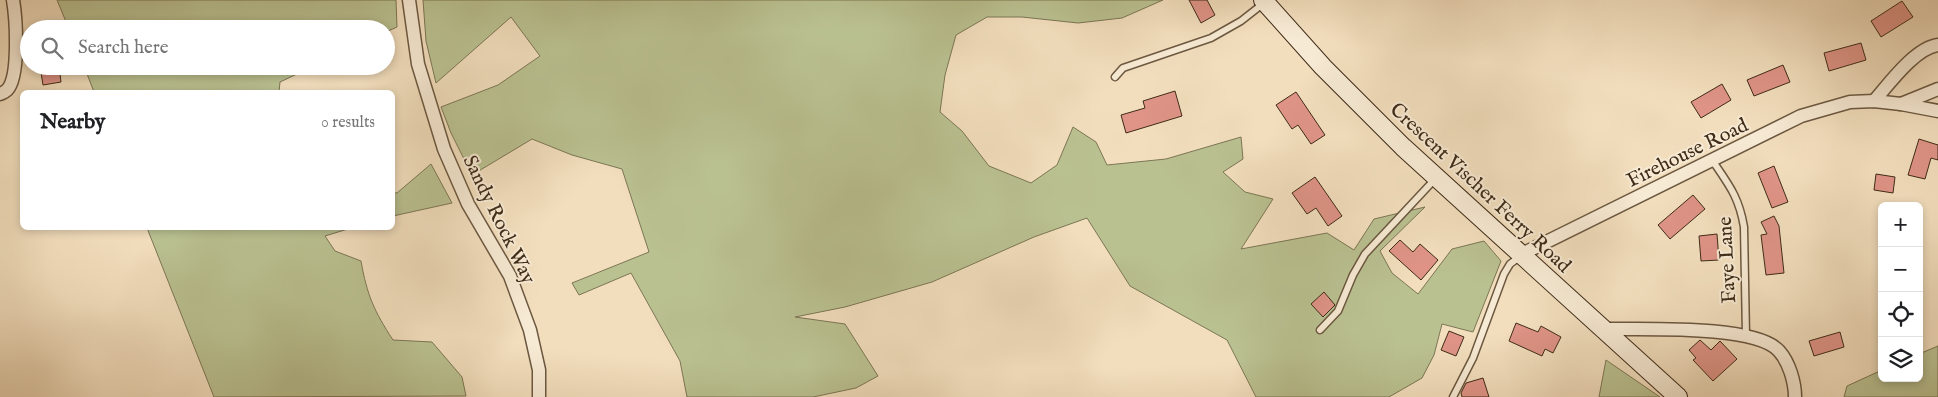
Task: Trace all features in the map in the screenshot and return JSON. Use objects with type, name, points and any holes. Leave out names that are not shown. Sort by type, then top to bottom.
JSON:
[{"type":"main road","name":"Crescent Vischer Ferry Road","points":[[1264,1],[1324,67],[1403,147],[1678,397]]},
{"type":"street","points":[[0,94],[7,90],[14,77],[16,22],[13,0]]},
{"type":"street","name":"Sandy Rock Way","points":[[409,0],[418,64],[444,148],[468,204],[510,276],[530,330],[539,370],[539,397]]},
{"type":"street","points":[[1874,101],[1918,54],[1931,46],[1938,45]]},
{"type":"street","name":"Firehouse Road","points":[[1901,104],[1938,88]]},
{"type":"street","name":"Firehouse Road","points":[[1522,254],[1801,116],[1850,102],[1874,101],[1938,111]]},
{"type":"street","points":[[1603,329],[1719,332],[1746,336],[1765,342],[1778,350],[1784,360],[1795,386],[1795,397]]},
{"type":"lane","points":[[1115,77],[1123,68],[1211,38],[1241,21],[1264,1]]},
{"type":"lane","name":"Faye Lane","points":[[1712,160],[1733,190],[1742,212],[1744,227],[1746,336]]},
{"type":"lane","points":[[1320,330],[1338,311],[1353,275],[1365,254],[1437,177]]},
{"type":"lane","points":[[1453,397],[1473,358],[1504,274],[1510,264],[1522,254]]},
{"type":"green space","points":[[57,0],[396,0],[397,27],[395,28],[395,20],[65,20]]},
{"type":"green space","points":[[423,0],[1163,0],[1122,18],[1078,23],[1022,17],[987,17],[956,35],[945,75],[940,112],[962,131],[989,166],[1031,183],[1057,165],[1073,127],[1096,142],[1107,165],[1166,159],[1241,137],[1243,159],[1223,172],[1245,192],[1273,199],[1241,249],[1327,233],[1354,250],[1374,219],[1425,207],[1380,251],[1392,273],[1418,294],[1452,249],[1484,241],[1501,261],[1473,332],[1442,324],[1434,355],[1422,378],[1389,397],[1256,397],[1227,340],[1130,286],[1087,218],[1034,237],[932,282],[845,307],[795,317],[845,324],[878,376],[856,388],[813,397],[687,397],[680,361],[631,273],[579,295],[572,283],[649,252],[622,169],[572,155],[532,139],[472,175],[451,133],[441,107],[498,85],[540,56],[511,17],[436,83],[426,41]]},
{"type":"green space","points":[[87,75],[295,75],[280,82],[279,90],[93,90]]},
{"type":"green space","points":[[431,164],[452,203],[395,216],[395,193]]},
{"type":"green space","points":[[148,230],[344,230],[325,236],[335,251],[361,261],[372,302],[393,340],[432,342],[462,377],[466,396],[214,397]]},
{"type":"green space","points":[[1938,346],[1938,397],[1844,397],[1847,386],[1878,372],[1878,382],[1923,382],[1923,352]]},
{"type":"green space","points":[[1606,360],[1660,397],[1599,397]]},
{"type":"building","points":[[1189,0],[1207,0],[1215,15],[1201,23]]},
{"type":"building","points":[[1902,1],[1913,17],[1881,37],[1871,21]]},
{"type":"building","points":[[1861,43],[1866,60],[1829,71],[1824,53]]},
{"type":"building","points":[[1783,65],[1790,82],[1754,96],[1747,80]]},
{"type":"building","points":[[41,75],[60,75],[61,82],[43,85]]},
{"type":"building","points":[[1722,84],[1731,100],[1701,118],[1691,102]]},
{"type":"building","points":[[1175,91],[1182,116],[1126,133],[1121,115],[1145,108],[1143,101]]},
{"type":"building","points":[[1296,92],[1325,135],[1311,144],[1298,125],[1292,129],[1276,105]]},
{"type":"building","points":[[1919,139],[1938,145],[1938,160],[1931,158],[1925,179],[1908,175]]},
{"type":"building","points":[[1774,166],[1788,202],[1772,208],[1758,173]]},
{"type":"building","points":[[1876,174],[1895,177],[1893,193],[1874,190]]},
{"type":"building","points":[[1315,177],[1342,216],[1328,226],[1316,208],[1307,214],[1292,193]]},
{"type":"building","points":[[1693,195],[1705,209],[1670,239],[1658,225]]},
{"type":"building","points":[[1774,216],[1779,226],[1784,273],[1766,275],[1761,235],[1767,234],[1761,222]]},
{"type":"building","points":[[1717,234],[1719,260],[1701,261],[1699,236]]},
{"type":"building","points":[[1400,240],[1413,252],[1420,244],[1438,260],[1421,280],[1389,251]]},
{"type":"building","points":[[1324,292],[1335,305],[1323,317],[1311,304]]},
{"type":"building","points":[[1516,323],[1538,332],[1541,326],[1561,337],[1553,353],[1545,349],[1542,356],[1509,341]]},
{"type":"building","points":[[1449,331],[1464,337],[1456,356],[1441,350]]},
{"type":"building","points":[[1840,332],[1844,347],[1814,356],[1809,341]]},
{"type":"building","points":[[1700,340],[1711,350],[1720,341],[1737,359],[1713,381],[1693,360],[1696,358],[1689,350]]},
{"type":"building","points":[[1483,378],[1489,397],[1462,397],[1461,393],[1466,383]]}]
